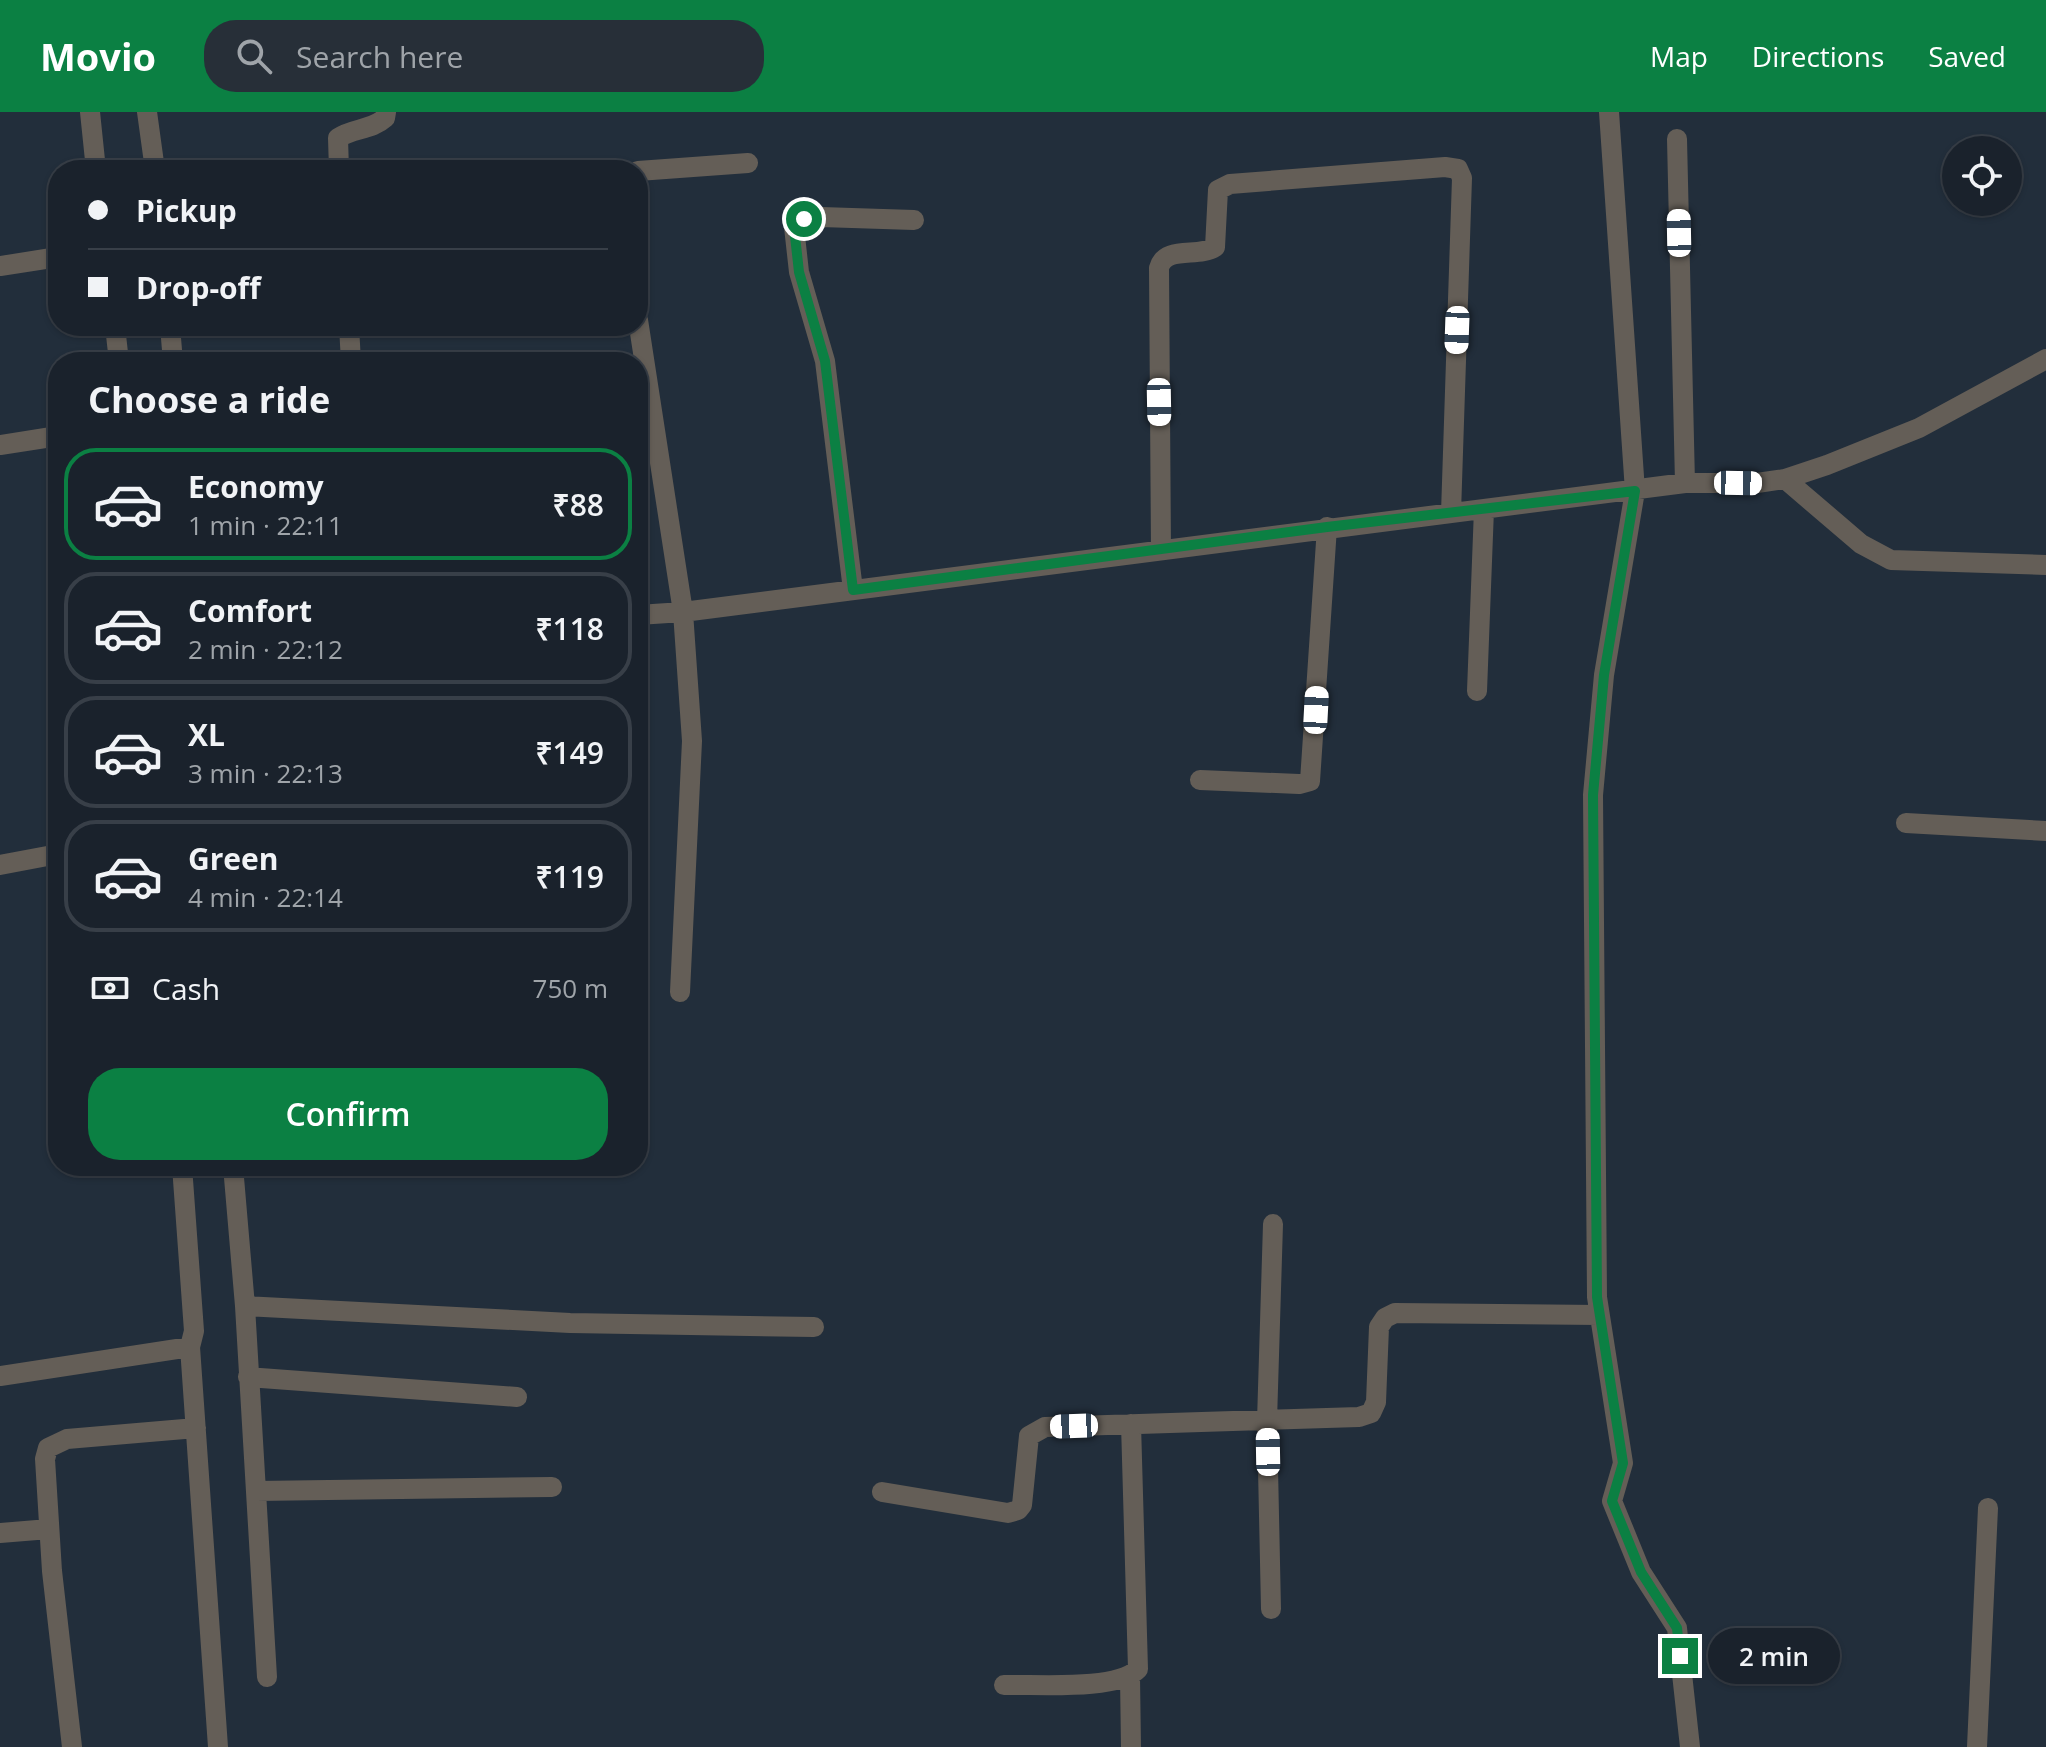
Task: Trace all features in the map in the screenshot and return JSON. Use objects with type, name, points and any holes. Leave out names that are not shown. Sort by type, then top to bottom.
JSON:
[{"type":"street","points":[[90,112],[95,160]]},
{"type":"street","points":[[147,112],[154,160]]},
{"type":"street","points":[[339,160],[338,138],[377,125],[385,118],[386,112]]},
{"type":"street","points":[[1609,112],[1635,491],[1604,675],[1593,795],[1593,1026],[1599,1315],[1623,1463],[1612,1501],[1641,1572],[1677,1628],[1690,1747]]},
{"type":"street","points":[[1677,139],[1685,483]]},
{"type":"street","points":[[648,170],[748,163]]},
{"type":"street","points":[[1161,551],[1159,268],[1161,260],[1167,256],[1202,253],[1215,247],[1218,190],[1230,184],[1445,167],[1458,169],[1462,178],[1451,513]]},
{"type":"street","points":[[853,590],[825,361],[799,272],[794,227],[804,219],[821,217],[914,220]]},
{"type":"street","points":[[0,266],[48,259]]},
{"type":"street","points":[[648,614],[1685,483],[1757,483],[1785,479],[1919,428],[2046,359]]},
{"type":"street","points":[[648,385],[683,612],[692,741],[680,992]]},
{"type":"street","points":[[0,445],[48,438]]},
{"type":"street","points":[[1785,479],[1861,544],[1891,560],[2046,565]]},
{"type":"street","points":[[1477,691],[1484,509]]},
{"type":"street","points":[[1200,780],[1299,784],[1310,781],[1327,527]]},
{"type":"street","points":[[1906,823],[2046,831]]},
{"type":"street","points":[[0,865],[48,856]]},
{"type":"street","points":[[183,1176],[194,1331],[190,1347],[218,1747]]},
{"type":"street","points":[[234,1176],[245,1306],[267,1677]]},
{"type":"street","points":[[1271,1609],[1267,1421],[1273,1224]]},
{"type":"street","points":[[245,1306],[570,1323],[814,1327]]},
{"type":"street","points":[[882,1492],[1008,1513],[1022,1505],[1029,1436],[1034,1430],[1045,1427],[1359,1417],[1371,1413],[1376,1402],[1379,1327],[1385,1318],[1395,1313],[1599,1315]]},
{"type":"street","points":[[0,1376],[190,1347]]},
{"type":"street","points":[[248,1377],[517,1397]]},
{"type":"street","points":[[1004,1685],[1112,1682],[1130,1677],[1138,1669],[1131,1424]]},
{"type":"street","points":[[72,1747],[49,1529],[45,1459],[48,1448],[67,1439],[196,1428]]},
{"type":"street","points":[[256,1491],[552,1487]]},
{"type":"street","points":[[1977,1747],[1988,1508]]},
{"type":"street","points":[[0,1533],[49,1529]]},
{"type":"street","points":[[1130,1677],[1131,1747]]},
{"type":"route","points":[[804,219],[794,227],[795,247],[799,272],[825,361],[853,590],[1327,527],[1635,491],[1604,675],[1593,795],[1597,1297],[1623,1463],[1612,1501],[1641,1572],[1677,1628],[1680,1656]]}]
